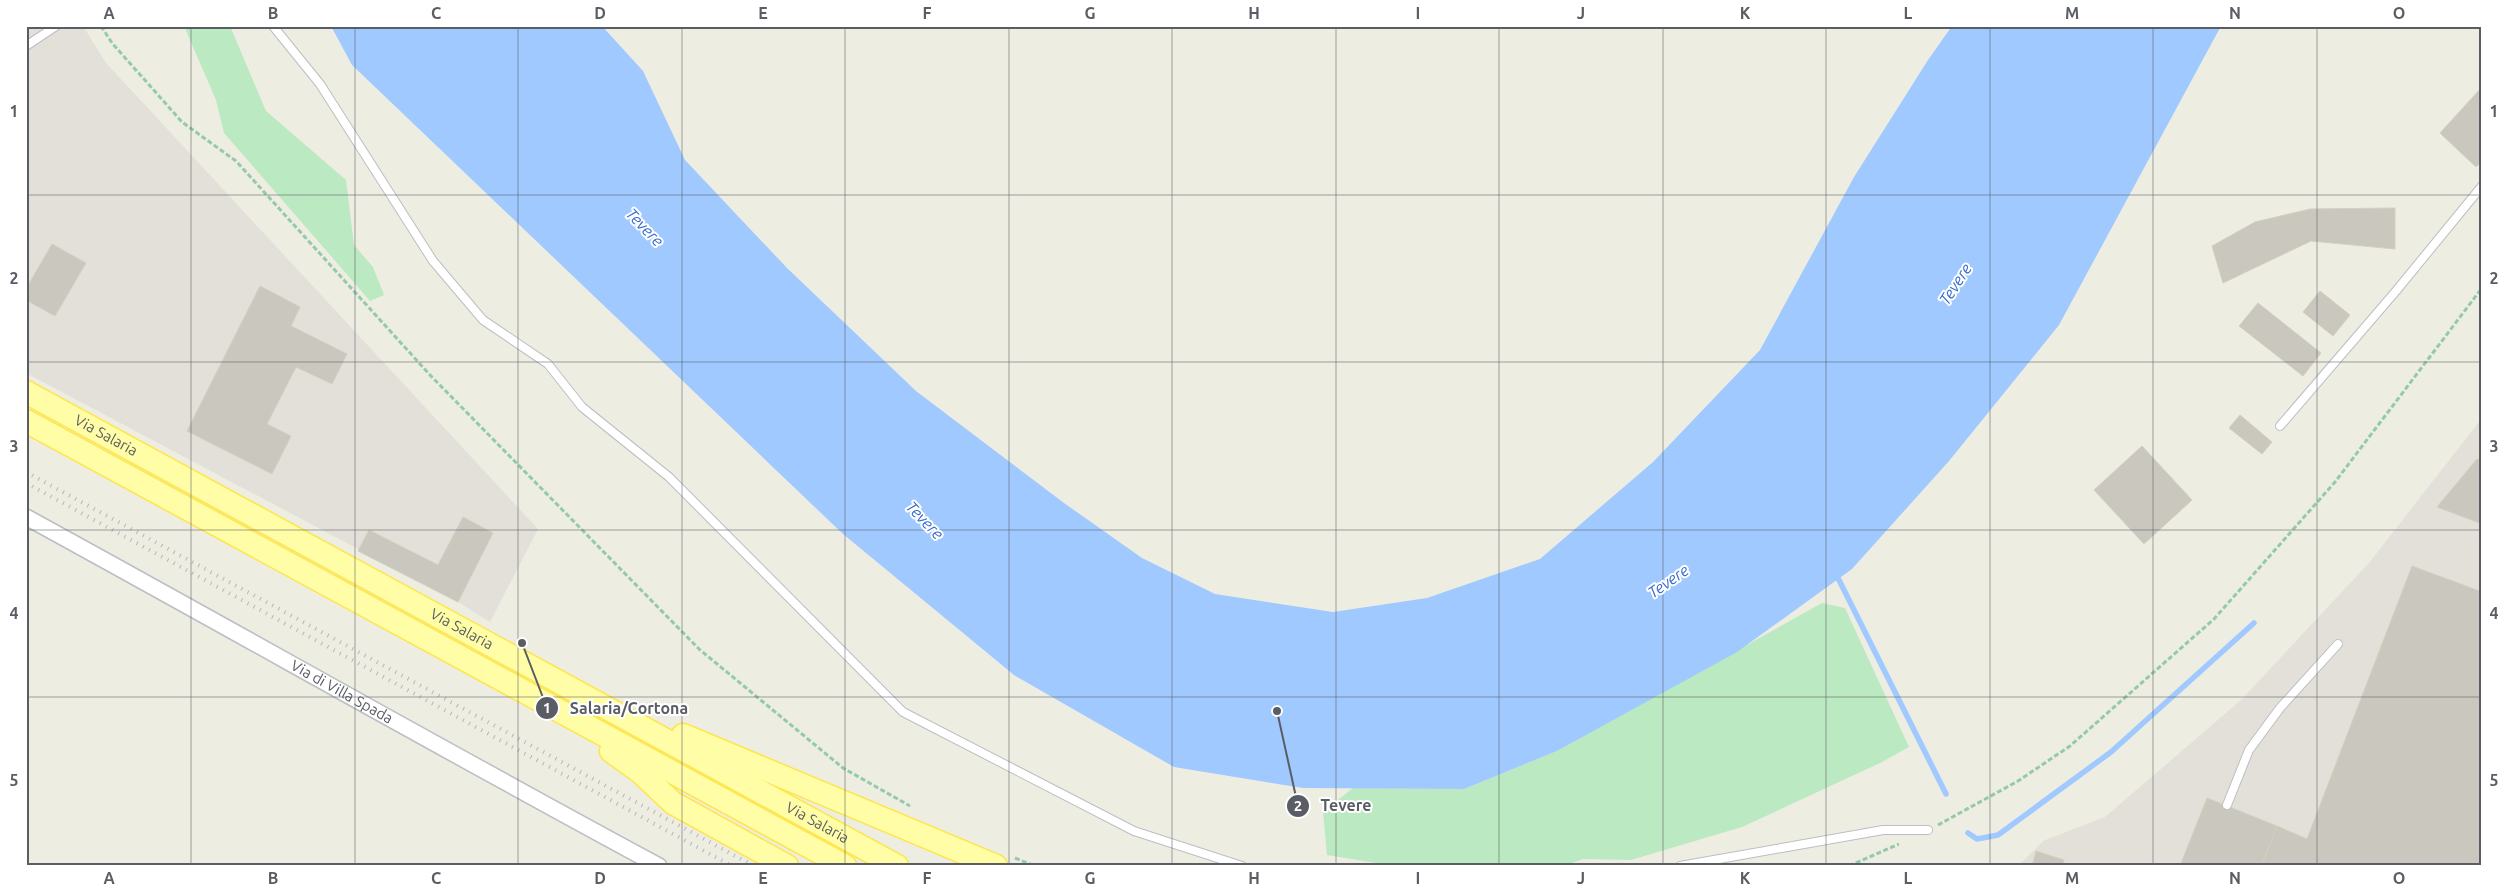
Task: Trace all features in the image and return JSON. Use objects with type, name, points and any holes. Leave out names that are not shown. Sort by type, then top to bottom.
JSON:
[{"type":"main road","name":"Via Salaria","points":[[26,392],[897,866]]},
{"type":"main road","name":"Via Salaria","points":[[26,421],[846,866]]},
{"type":"main road","points":[[593,701],[1003,861]]},
{"type":"main road","points":[[550,705],[640,772],[673,803],[787,866]]},
{"type":"street","name":"Via di Villa Spada","points":[[26,518],[255,642],[518,791],[659,866]]},
{"type":"lane","points":[[26,46],[56,26]]},
{"type":"lane","points":[[273,26],[320,84],[433,261],[483,320],[548,364],[582,407],[669,478],[903,712],[1134,831],[1242,866]]},
{"type":"lane","points":[[2280,426],[2396,291],[2482,186]]},
{"type":"lane","points":[[2227,806],[2249,750],[2280,708],[2338,644]]},
{"type":"lane","points":[[1680,866],[1882,830],[1928,830]]},
{"type":"path","points":[[101,26],[112,43],[182,122],[236,161],[430,375],[699,649],[843,768],[914,808]]},
{"type":"path","points":[[1849,866],[1928,830],[2018,781],[2070,746],[2214,619],[2335,482],[2482,288]]},
{"type":"path","points":[[1003,861],[1035,866]]},
{"type":"shaded area","points":[[26,26],[83,26],[106,63],[538,529],[490,622],[458,602],[26,373]]},
{"type":"shaded area","points":[[2482,418],[2482,866],[2018,866],[2043,841],[2105,817],[2241,700],[2369,563]]},
{"type":"green space","points":[[184,26],[230,26],[266,111],[346,180],[354,245],[373,267],[384,295],[370,301],[224,133],[216,100]]},
{"type":"green space","points":[[1822,603],[1845,608],[1909,747],[1880,763],[1742,827],[1631,860],[1583,859],[1564,866],[1395,866],[1327,855],[1323,812],[1353,788],[1464,789],[1557,751]]},
{"type":"water","points":[[331,26],[602,26],[643,71],[685,160],[787,268],[916,391],[1064,503],[1142,558],[1215,594],[1333,612],[1427,598],[1540,559],[1653,462],[1760,350],[1854,177],[1928,60],[1952,26],[2221,26],[2059,325],[1949,461],[1852,569],[1737,652],[1557,751],[1464,789],[1303,788],[1174,767],[1014,675],[843,534],[352,65]]},
{"type":"building","points":[[2482,87],[2482,161],[2476,167],[2440,133]]},
{"type":"building","points":[[2395,208],[2395,249],[2311,241],[2223,283],[2212,246],[2255,222],[2310,209]]},
{"type":"building","points":[[52,244],[86,263],[55,316],[26,300],[26,289]]},
{"type":"building","points":[[260,286],[300,307],[291,326],[347,354],[332,384],[296,367],[267,424],[291,436],[272,474],[187,431]]},
{"type":"building","points":[[2320,291],[2350,315],[2333,336],[2303,312]]},
{"type":"building","points":[[2258,303],[2321,353],[2303,376],[2239,326]]},
{"type":"building","points":[[2240,415],[2272,442],[2262,454],[2229,428]]},
{"type":"building","points":[[2142,446],[2192,500],[2144,544],[2094,490]]},
{"type":"building","points":[[2477,459],[2482,461],[2482,524],[2437,507]]},
{"type":"building","points":[[463,517],[493,533],[458,602],[358,551],[369,530],[438,565]]},
{"type":"building","points":[[2412,566],[2482,592],[2482,866],[2261,866],[2277,826],[2307,839]]},
{"type":"building","points":[[2207,798],[2277,826],[2261,866],[2180,866]]},
{"type":"building","points":[[2036,851],[2064,860],[2063,866],[2032,866]]},
{"type":"waterway","points":[[1835,572],[1946,794]]},
{"type":"waterway","points":[[1968,833],[1977,839],[1998,835],[2111,752],[2254,623]]},
{"type":"railway","points":[[26,472],[754,866]]},
{"type":"railway","points":[[26,483],[732,866]]},
{"type":"place","name":"Salaria/Cortona","points":[[522,643]]},
{"type":"place","name":"Tevere","points":[[1277,711]]}]
